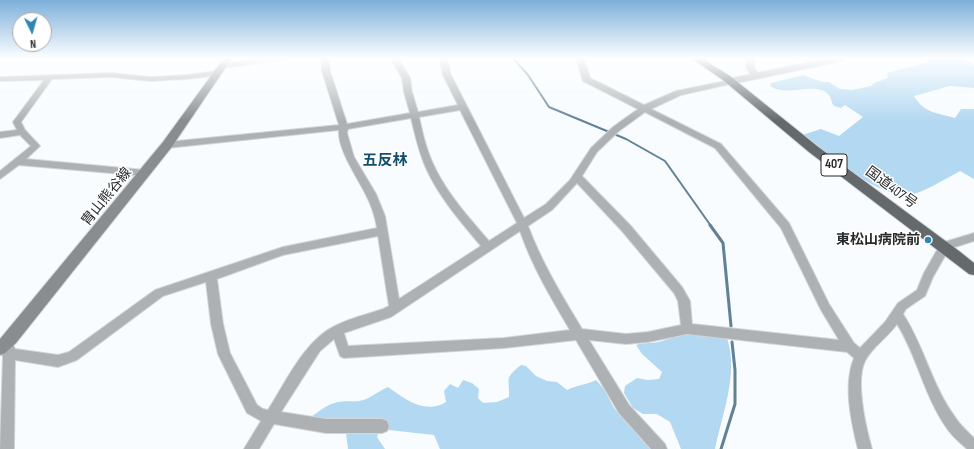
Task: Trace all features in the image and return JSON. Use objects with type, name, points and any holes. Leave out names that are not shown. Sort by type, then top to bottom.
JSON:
[{"type":"highway","name":"国道407号","points":[[729,79],[813,150],[945,246],[974,270]]},
{"type":"main road","name":"胄山熊谷線","points":[[11,338],[167,145],[212,79]]},
{"type":"street","points":[[0,176],[36,146],[22,132],[17,122],[49,79]]},
{"type":"street","points":[[329,79],[344,127],[343,133],[350,157],[371,194],[380,216],[395,308]]},
{"type":"street","points":[[407,79],[408,92],[416,115],[426,158],[456,208],[487,246]]},
{"type":"street","points":[[449,79],[522,224],[532,251],[578,334],[624,409],[660,449]]},
{"type":"street","points":[[586,79],[718,146],[785,226],[825,307],[850,347],[861,356]]},
{"type":"street","points":[[251,449],[316,347],[338,330],[387,313],[487,246],[549,207],[577,177],[594,150],[616,129],[645,108],[679,93],[740,79]]},
{"type":"street","points":[[167,145],[344,127],[462,107]]},
{"type":"street","points":[[0,135],[22,132]]},
{"type":"street","points":[[18,162],[145,173]]},
{"type":"street","points":[[577,177],[626,228],[678,290],[684,301],[687,329]]},
{"type":"street","points":[[4,351],[58,361],[73,356],[159,293],[283,251],[382,231]]},
{"type":"street","points":[[865,449],[859,425],[855,387],[856,368],[861,356],[889,326],[902,306],[921,293],[928,276],[945,246],[974,237]]},
{"type":"street","points":[[211,276],[217,324],[224,354],[252,409],[261,415],[326,426],[382,426]]},
{"type":"street","points":[[896,314],[903,322],[947,418],[974,447]]},
{"type":"street","points":[[338,330],[344,352],[504,343],[578,334],[626,339],[648,337],[687,329],[850,347]]},
{"type":"street","points":[[7,449],[4,351],[11,338]]},
{"type":"shaded area","points":[[787,79],[814,79],[822,82],[829,82],[840,89],[852,90],[871,86],[874,83],[885,79],[974,79],[974,88],[950,86],[914,96],[922,106],[932,112],[955,118],[961,109],[974,109],[974,179],[960,171],[913,194],[900,194],[886,191],[870,184],[839,164],[802,135],[821,129],[839,136],[863,117],[845,105],[841,108],[834,106],[829,95],[817,89],[785,90],[770,86],[771,83]]},
{"type":"shaded area","points":[[690,333],[727,338],[730,351],[731,365],[728,394],[715,449],[681,449],[670,422],[657,414],[643,414],[633,408],[624,393],[625,386],[637,378],[648,380],[659,379],[662,372],[642,354],[636,345],[659,342]]},
{"type":"shaded area","points":[[521,365],[526,366],[536,376],[547,381],[557,382],[567,390],[596,380],[604,389],[614,408],[650,449],[440,449],[434,435],[380,429],[377,437],[385,449],[348,449],[345,425],[311,417],[331,404],[341,401],[357,401],[365,399],[388,387],[416,404],[430,407],[438,406],[446,402],[444,391],[450,384],[458,388],[463,380],[472,383],[479,389],[478,398],[483,403],[497,402],[509,397],[508,382],[510,376]]},
{"type":"waterway","points":[[531,79],[549,107],[626,139],[665,161],[711,226]]},
{"type":"waterway","points":[[710,225],[723,243],[731,326]]},
{"type":"waterway","points":[[721,449],[735,404],[735,370],[732,342]]},
{"type":"place","name":"東松山病院前","points":[[928,240]]},
{"type":"district","name":"五反林","points":[[385,161]]}]
